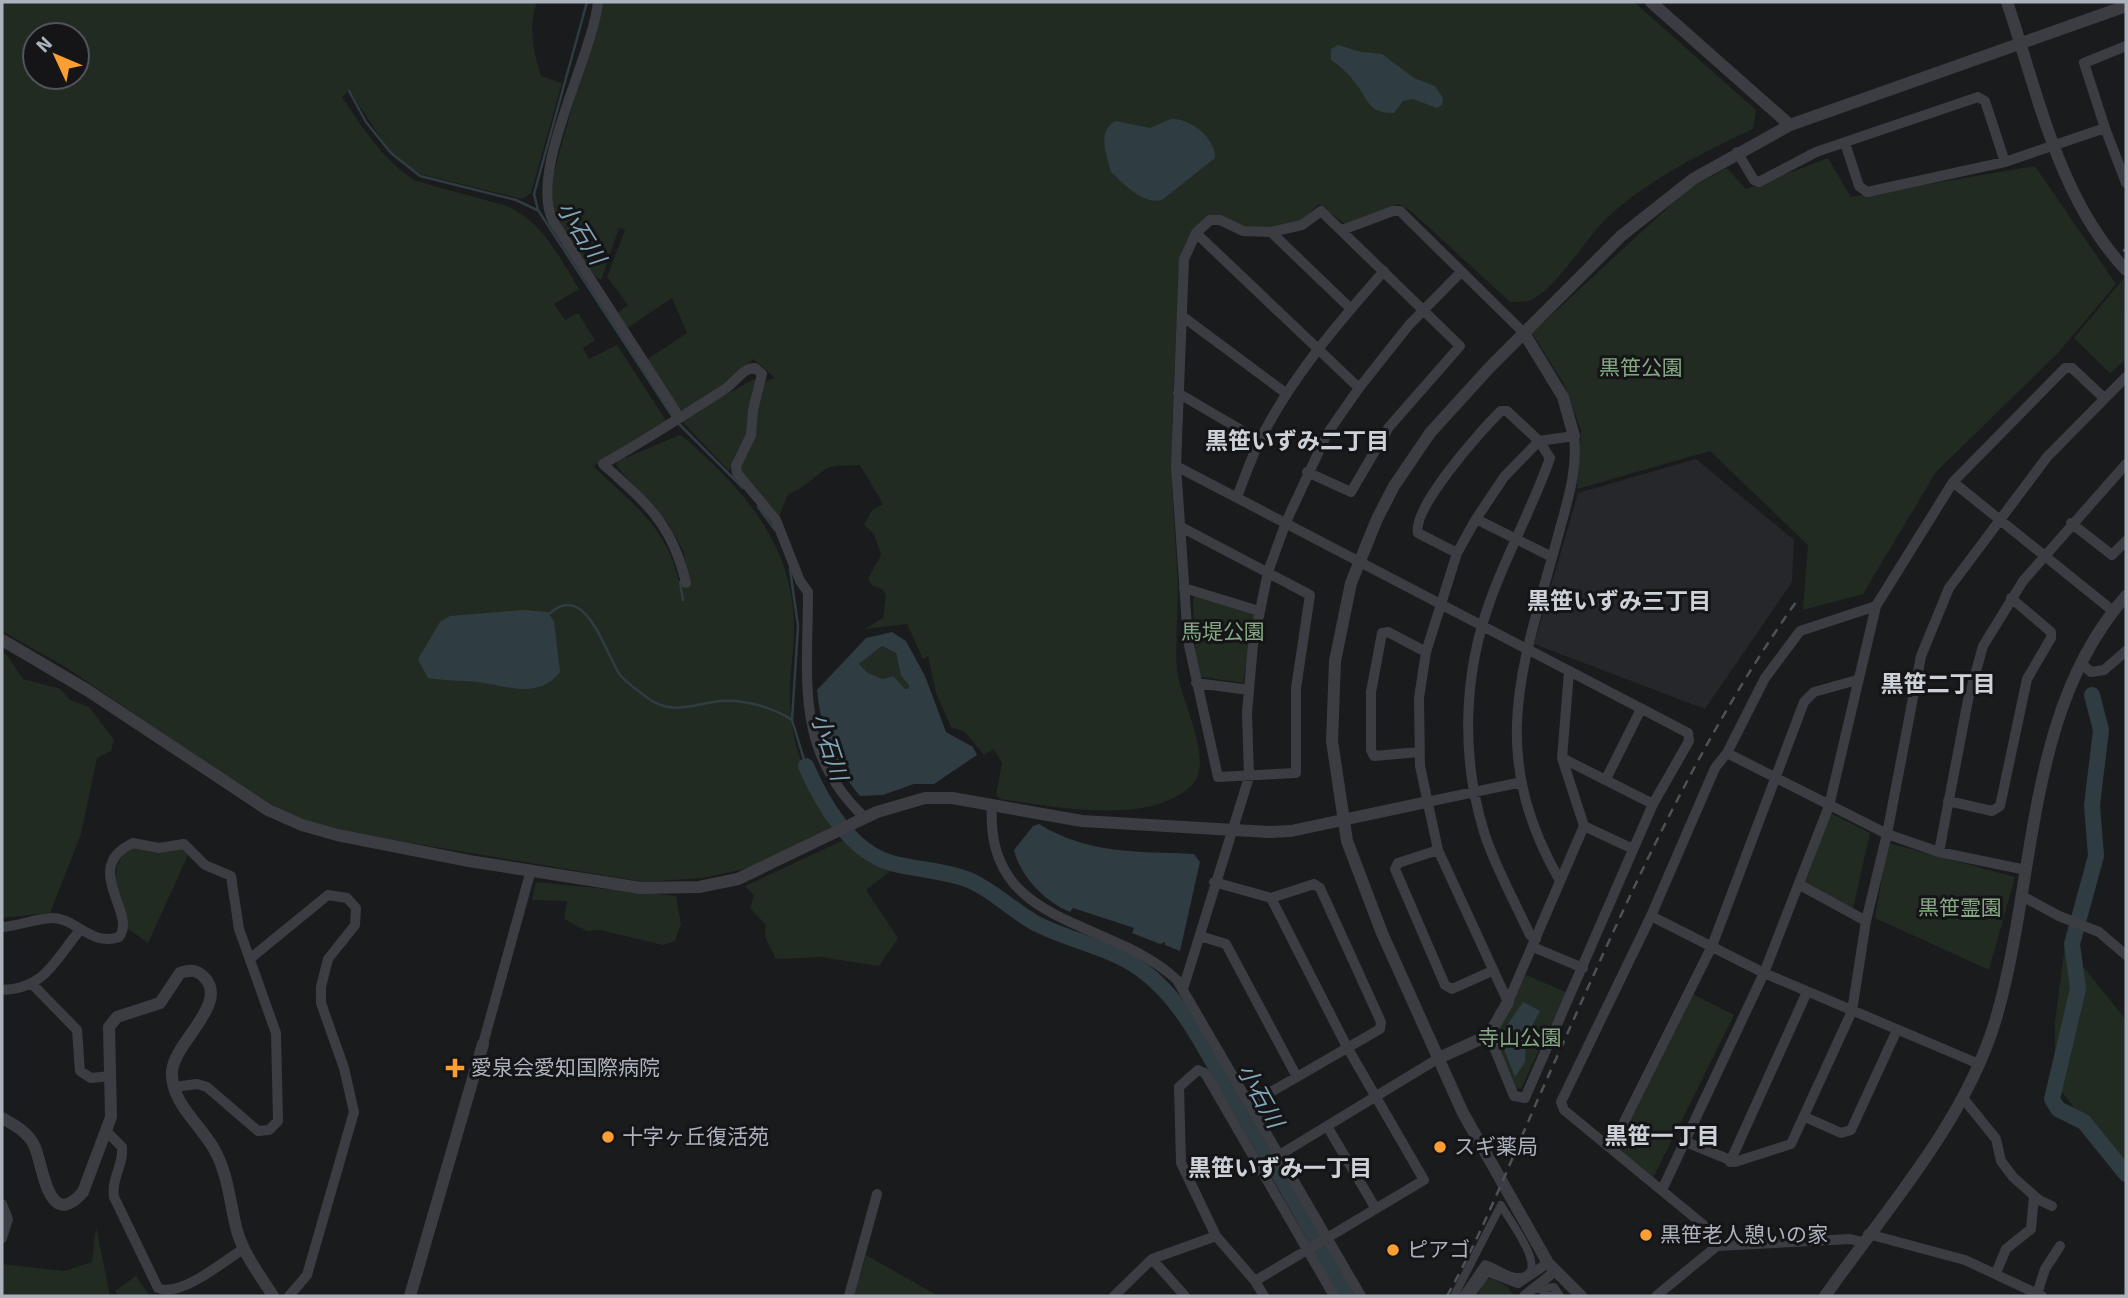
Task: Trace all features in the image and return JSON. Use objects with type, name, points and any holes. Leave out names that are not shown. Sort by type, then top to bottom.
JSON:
[{"type":"street","points":[[598,2],[546,193],[550,214],[567,251],[676,420]]},
{"type":"street","points":[[1651,2],[1790,125]]},
{"type":"street","points":[[2007,2],[2056,147],[2082,211],[2104,247],[2126,270]]},
{"type":"street","points":[[1581,1296],[1551,1268],[1464,1112],[1362,887],[1342,820],[1332,741],[1333,685],[1345,604],[1377,519],[1418,450],[1443,417],[1621,236],[1693,179],[1737,152],[1790,125],[2126,5]]},
{"type":"street","points":[[2126,46],[2084,63],[2126,183]]},
{"type":"street","points":[[1737,152],[1754,180],[1759,181],[1816,152],[1972,98],[1983,97],[2005,162]]},
{"type":"street","points":[[1845,143],[1860,187],[1867,192],[2005,162],[2056,147],[2105,128]]},
{"type":"street","points":[[1181,527],[1307,592],[1311,599],[1296,688],[1297,770],[1291,774],[1218,777],[1188,641],[1176,466],[1184,259],[1196,233],[1210,220],[1220,220],[1242,231],[1271,232],[1302,225],[1321,211],[1460,346],[1389,427],[1351,492],[1307,472]]},
{"type":"street","points":[[1342,230],[1393,211],[1400,211],[1524,333],[1563,397],[1574,436],[1575,468],[1528,650],[1516,709],[1516,750],[1522,782],[1532,821],[1560,881]]},
{"type":"street","points":[[1271,232],[1351,309]]},
{"type":"street","points":[[1196,233],[1359,388]]},
{"type":"street","points":[[1237,497],[1260,441],[1287,394],[1351,309],[1384,271]]},
{"type":"street","points":[[1183,989],[1214,882],[1234,829],[1249,777],[1249,690],[1259,611],[1268,572],[1286,522],[1327,434],[1359,388],[1424,309],[1461,272]]},
{"type":"street","points":[[1182,316],[1287,394]]},
{"type":"street","points":[[1662,1190],[1764,973],[1829,806],[1876,606],[1953,482],[2068,366],[2105,398]]},
{"type":"street","points":[[686,583],[678,552],[664,524],[603,464],[732,385],[746,370],[755,368],[762,374],[751,435],[736,466],[737,473],[776,520],[800,581],[808,592],[806,691],[814,741],[831,778],[847,801],[865,818]]},
{"type":"street","points":[[1686,1142],[1730,1162],[1789,1147],[1852,1012],[1866,921],[1887,834],[1921,656],[1949,587],[1999,517],[2047,457],[2126,377]]},
{"type":"street","points":[[1178,393],[1260,441]]},
{"type":"street","points":[[1457,553],[1418,533],[1417,525],[1434,493],[1471,441],[1504,411],[1539,441],[1549,461],[1514,538],[1481,626],[1468,697],[1468,757],[1487,839],[1530,935],[1535,943],[1583,968]]},
{"type":"street","points":[[1508,1002],[1438,850],[1419,752],[1419,698],[1426,652],[1457,553],[1476,519],[1504,477],[1539,441],[1574,436]]},
{"type":"street","points":[[1939,852],[1968,700],[1983,646],[2011,598],[2071,523],[2126,464]]},
{"type":"street","points":[[1176,466],[1688,733],[1690,738],[1653,804],[1525,1098],[1519,1100],[1514,1096],[1489,1035]]},
{"type":"street","points":[[1953,482],[2113,611]]},
{"type":"street","points":[[1476,519],[1552,557]]},
{"type":"street","points":[[2071,523],[2112,555],[2126,541]]},
{"type":"street","points":[[1184,588],[1259,611]]},
{"type":"street","points":[[1825,1296],[1963,1098],[1979,1064],[2004,985],[2053,730],[2082,664],[2113,611],[2126,596]]},
{"type":"street","points":[[1948,801],[1992,811],[2000,806],[2027,679],[2051,638],[2051,632],[2011,598]]},
{"type":"street","points":[[1717,1246],[1717,1236],[1560,1104],[1651,916],[1712,773],[1727,753],[1765,678],[1800,631],[1876,606]]},
{"type":"street","points":[[1419,752],[1374,756],[1371,750],[1371,692],[1382,633],[1388,632],[1426,652]]},
{"type":"street","points":[[2,640],[86,690],[268,810],[302,825],[337,835],[470,861],[641,888],[699,887],[738,879],[865,818],[900,804],[925,798],[951,798],[1082,821],[1291,831],[1522,782]]},
{"type":"street","points":[[2082,664],[2091,673],[2104,670],[2126,651]]},
{"type":"street","points":[[1281,1154],[1439,1058],[1489,1035],[1508,1002],[1535,943],[1584,826],[1562,758],[1569,672]]},
{"type":"street","points":[[1611,1148],[1712,946],[1804,702],[1814,692],[1857,680]]},
{"type":"street","points":[[1196,683],[1249,690]]},
{"type":"street","points":[[1606,779],[1641,709]]},
{"type":"street","points":[[1727,753],[1887,834],[1939,852],[2026,870]]},
{"type":"street","points":[[1562,758],[1653,804]]},
{"type":"street","points":[[992,806],[996,852],[1000,864],[1016,887],[1066,923],[1160,964],[1183,989],[1281,1154],[1324,1239],[1361,1296]]},
{"type":"street","points":[[1584,826],[1633,849]]},
{"type":"street","points":[[2,927],[53,917],[103,940],[122,933],[109,869],[121,848],[133,843],[159,848],[184,844],[205,865],[231,876],[234,909],[276,1033],[278,1121],[269,1130],[258,1131],[206,1087],[197,1084],[174,1087]]},
{"type":"street","points":[[1438,850],[1398,863],[1395,869],[1423,935],[1448,988],[1492,971]]},
{"type":"street","points":[[410,1296],[531,870]]},
{"type":"street","points":[[1214,882],[1271,898],[1314,884],[1320,887],[1381,1022],[1380,1029],[1250,1104]]},
{"type":"street","points":[[1800,885],[1866,921]]},
{"type":"street","points":[[251,958],[328,895],[347,898],[356,908],[355,925],[328,959],[321,986],[321,1003],[344,1068],[354,1112],[307,1275],[289,1296]]},
{"type":"street","points":[[2022,896],[2059,916],[2099,932],[2126,955]]},
{"type":"street","points":[[1255,1281],[1424,1180],[1347,1048],[1271,898]]},
{"type":"street","points":[[1651,916],[1764,973],[1979,1064]]},
{"type":"street","points":[[2,990],[19,990],[43,978],[79,930]]},
{"type":"street","points":[[1200,936],[1226,944],[1297,1077]]},
{"type":"street","points":[[2,1118],[26,1134],[35,1146],[47,1192],[53,1200],[64,1203],[75,1201],[83,1192],[112,1111],[110,1027],[117,1017],[160,1003],[172,980],[180,973],[191,970],[202,974],[208,982],[211,1002],[174,1059],[174,1087],[179,1101],[217,1153],[243,1249],[273,1296]]},
{"type":"street","points":[[33,985],[78,1030],[80,1071],[91,1078],[110,1076]]},
{"type":"street","points":[[1730,1162],[1807,992]]},
{"type":"street","points":[[1805,1117],[1841,1133],[1851,1130],[1898,1030]]},
{"type":"street","points":[[1264,1296],[1255,1281],[1216,1236],[1180,1158],[1179,1087],[1200,1069],[1309,1248],[1334,1296]]},
{"type":"street","points":[[1963,1098],[1996,1139],[2005,1168],[2034,1196],[2052,1206]]},
{"type":"street","points":[[1327,1126],[1376,1209]]},
{"type":"street","points":[[106,1131],[122,1147],[123,1156],[113,1180],[114,1197],[158,1288],[169,1292],[182,1289],[243,1249]]},
{"type":"street","points":[[849,1296],[877,1194]]},
{"type":"street","points":[[1996,1273],[2006,1249],[2031,1229],[2034,1196]]},
{"type":"street","points":[[2,1204],[8,1219],[2,1238]]},
{"type":"street","points":[[1454,1296],[1501,1205],[1532,1257],[1532,1267],[1525,1275],[1514,1277],[1485,1264],[1463,1296]]},
{"type":"street","points":[[1114,1296],[1152,1259],[1216,1236]]},
{"type":"street","points":[[1656,1296],[1717,1246],[1850,1238],[1865,1238],[1965,1260],[2040,1295],[2045,1269],[2060,1246]]},
{"type":"street","points":[[1152,1259],[1185,1296]]},
{"type":"street","points":[[1472,1294],[1487,1271],[1518,1283],[1551,1268]]},
{"type":"street","points":[[1524,1296],[1551,1268]]},
{"type":"street","points":[[1530,1296],[1545,1286],[1554,1287],[1560,1296]]},
{"type":"street","points":[[1543,1296],[1555,1296]]},
{"type":"shaded area","points":[[1338,45],[1361,52],[1382,54],[1414,78],[1435,86],[1443,98],[1442,105],[1437,108],[1413,99],[1403,101],[1394,113],[1378,111],[1351,77],[1331,60],[1331,49]]},
{"type":"shaded area","points":[[1171,119],[1194,126],[1207,137],[1215,158],[1162,200],[1141,197],[1111,172],[1104,144],[1106,131],[1115,121],[1150,128]]},
{"type":"shaded area","points":[[1696,459],[1794,540],[1792,582],[1705,709],[1534,644],[1578,493]]},
{"type":"shaded area","points":[[523,610],[547,612],[554,621],[560,672],[551,681],[532,689],[522,689],[428,678],[418,659],[440,622],[450,616]]},
{"type":"shaded area","points":[[892,632],[906,641],[925,676],[946,732],[973,747],[977,755],[934,784],[914,784],[883,795],[860,796],[842,772],[830,746],[817,690],[866,638]],"holes":[[[882,646],[896,653],[901,676],[909,685],[908,689],[893,676],[883,679],[868,673],[859,664]]]},
{"type":"shaded area","points":[[1039,824],[1076,841],[1114,850],[1194,854],[1200,862],[1180,951],[1165,945],[1165,942],[1160,944],[1132,933],[1134,928],[1073,908],[1070,912],[1043,895],[1022,869],[1014,850],[1033,826]]},
{"type":"shaded area","points":[[1523,1002],[1540,1011],[1526,1037],[1525,1062],[1515,1077],[1499,1037]]},
{"type":"green space","points":[[2,2],[537,2],[533,39],[541,76],[562,83],[531,193],[522,199],[420,174],[389,150],[349,90],[342,97],[374,143],[404,173],[416,181],[507,206],[530,221],[557,253],[579,289],[554,304],[565,320],[578,313],[595,340],[583,348],[589,359],[617,345],[667,422],[593,466],[658,532],[667,547],[680,585],[690,583],[683,550],[667,522],[618,468],[616,464],[620,460],[680,435],[729,480],[758,516],[780,556],[792,600],[794,633],[790,698],[797,749],[809,781],[836,825],[749,868],[703,878],[644,882],[333,830],[275,810],[67,668],[2,631]]},
{"type":"green space","points":[[601,2],[1634,2],[1756,110],[1753,129],[1677,168],[1623,204],[1607,218],[1550,285],[1529,301],[1510,302],[1412,212],[1399,204],[1345,224],[1319,204],[1300,222],[1276,227],[1244,228],[1213,215],[1196,228],[1188,239],[1180,260],[1172,467],[1178,584],[1177,670],[1198,747],[1198,776],[1191,786],[1172,799],[1150,806],[1125,810],[1072,809],[1000,799],[996,795],[1002,763],[994,749],[984,755],[965,732],[951,727],[936,693],[928,656],[923,659],[907,624],[865,629],[883,618],[886,595],[868,579],[881,555],[874,534],[864,525],[872,510],[883,504],[860,465],[829,467],[821,472],[798,490],[788,494],[778,519],[738,467],[764,382],[775,378],[753,359],[730,381],[683,410],[675,406],[646,360],[687,333],[672,298],[626,329],[616,314],[628,305],[607,277],[625,230],[619,228],[601,280],[593,275],[553,213],[550,187]]},
{"type":"green space","name":"黒笹公園","points":[[1828,158],[1851,197],[2035,166],[2116,284],[2058,353],[1936,472],[1863,594],[1803,610],[1808,545],[1710,451],[1577,489],[1581,430],[1564,384],[1532,333],[1688,189],[1727,168],[1746,189]]},
{"type":"green space","points":[[2124,278],[2126,359],[2110,373],[2074,338]]},
{"type":"green space","points":[[754,379],[756,381],[748,435],[729,471],[681,420]]},
{"type":"green space","name":"馬堤公園","points":[[1196,595],[1256,611],[1243,683],[1196,676],[1193,599]]},
{"type":"green space","points":[[882,646],[896,653],[901,676],[909,684],[908,689],[905,690],[893,676],[883,679],[868,673],[859,664]]},
{"type":"green space","points":[[2,653],[7,655],[23,679],[61,689],[70,700],[89,707],[114,740],[111,751],[97,758],[81,834],[50,913],[2,918]]},
{"type":"green space","points":[[1824,810],[1870,833],[1853,908],[1800,885]]},
{"type":"green space","points":[[848,838],[889,872],[866,890],[898,938],[879,966],[820,957],[776,959],[765,937],[766,925],[750,908],[754,895],[745,886]]},
{"type":"green space","name":"黒笹霊園","points":[[1888,843],[2015,877],[1989,970],[1875,918]]},
{"type":"green space","points":[[133,846],[179,846],[188,855],[148,943],[127,928],[116,884],[118,863]]},
{"type":"green space","points":[[536,882],[676,896],[681,924],[675,941],[663,945],[600,930],[587,931],[564,919],[567,901],[532,900]]},
{"type":"green space","points":[[2065,944],[2126,1020],[2126,1175],[2055,1083],[2055,1023]]},
{"type":"green space","name":"寺山公園","points":[[1526,975],[1566,992],[1521,1089],[1516,1088],[1493,1036]]},
{"type":"green space","points":[[1691,993],[1734,1015],[1652,1180],[1613,1145]]},
{"type":"green space","points":[[96,1227],[110,1296],[2,1296],[2,1264],[64,1271],[92,1262]]},
{"type":"green space","points":[[866,1255],[938,1296],[854,1296]]},
{"type":"green space","points":[[136,1276],[150,1296],[118,1296],[115,1291]]},
{"type":"green space","points":[[1491,1278],[1507,1286],[1514,1296],[1477,1296],[1485,1280]]},
{"type":"waterway","name":"小石川","points":[[587,2],[534,194],[538,210],[674,419]]},
{"type":"waterway","points":[[349,91],[366,122],[391,153],[420,176],[516,200],[537,210]]},
{"type":"waterway","name":"小石川","points":[[679,424],[743,488]]},
{"type":"waterway","name":"小石川","points":[[758,507],[775,530]]},
{"type":"waterway","name":"小石川","points":[[790,569],[798,626],[792,720],[806,766]]},
{"type":"waterway","points":[[680,582],[683,600]]},
{"type":"waterway","points":[[549,614],[562,606],[574,606],[584,613],[593,624],[620,675],[654,702],[681,708],[721,701],[739,701],[768,708],[792,720]]},
{"type":"waterway","points":[[2092,695],[2101,730],[2092,805],[2096,856],[2072,944],[2078,989],[2052,1099],[2058,1109],[2084,1122],[2126,1174]]},
{"type":"waterway","name":"小石川","points":[[806,766],[820,795],[839,824],[850,837],[876,857],[891,863],[969,880],[1035,923],[1117,955],[1157,982],[1182,1011],[1202,1043],[1346,1296]]},
{"type":"railway","points":[[1447,1296],[1484,1224],[1595,971],[1655,844],[1721,721],[1796,602]]},
{"type":"place","name":"愛泉会愛知国際病院","points":[[455,1068]]},
{"type":"place","name":"十字ヶ丘復活苑","points":[[608,1137]]},
{"type":"place","name":"スギ薬局","points":[[1440,1147]]},
{"type":"place","name":"黒笹老人憩いの家","points":[[1646,1235]]},
{"type":"place","name":"ピアゴ","points":[[1393,1250]]},
{"type":"district","name":"黒笹いずみ二丁目","points":[[1297,441]]},
{"type":"district","name":"黒笹いずみ三丁目","points":[[1619,601]]},
{"type":"district","name":"黒笹二丁目","points":[[1938,684]]},
{"type":"district","name":"黒笹一丁目","points":[[1662,1136]]},
{"type":"district","name":"黒笹いずみ一丁目","points":[[1280,1168]]}]
